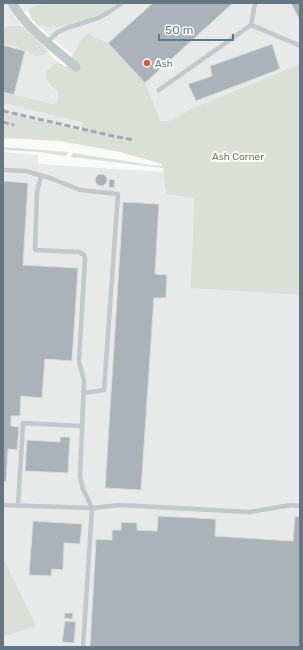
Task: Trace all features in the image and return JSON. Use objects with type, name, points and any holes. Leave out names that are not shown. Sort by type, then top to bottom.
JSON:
[{"type":"street","points":[[12,3],[22,18],[32,29],[76,67]]},
{"type":"lane","points":[[47,42],[58,32],[98,18],[122,3]]},
{"type":"lane","points":[[159,90],[251,25],[255,3]]},
{"type":"lane","points":[[251,25],[300,46]]},
{"type":"lane","points":[[3,170],[26,171],[80,190],[118,194],[104,390],[84,393]]},
{"type":"lane","points":[[42,176],[37,192],[35,250],[79,252],[84,255],[85,259],[79,361],[84,381],[80,477],[83,489],[92,508],[83,647]]},
{"type":"lane","points":[[18,506],[24,423],[81,426]]},
{"type":"lane","points":[[3,505],[92,508],[120,505],[249,512],[291,505],[300,506]]},
{"type":"shaded area","points":[[3,3],[44,3],[14,16],[25,30],[58,62],[49,67],[49,85],[58,92],[58,99],[54,104],[3,92]]},
{"type":"shaded area","points":[[117,3],[300,3],[300,64],[193,108],[169,121],[161,121],[145,83],[108,43],[87,33],[72,55],[37,25],[49,27],[104,13]]},
{"type":"shaded area","points":[[3,103],[82,123],[138,135],[3,131]]},
{"type":"shaded area","points":[[3,152],[38,155],[38,164],[164,172],[166,194],[194,198],[193,222],[208,289],[300,295],[300,647],[3,647],[3,637],[35,626],[3,558]]},
{"type":"green space","points":[[44,3],[117,3],[104,13],[63,26],[49,27],[37,25],[31,18],[28,9]]},
{"type":"green space","points":[[8,26],[22,26],[48,51],[43,55],[36,56],[13,45],[3,44],[3,28]]},
{"type":"green space","name":"Ash Corner","points":[[87,33],[108,43],[145,83],[161,121],[169,121],[193,108],[300,64],[300,295],[191,288],[194,198],[166,194],[163,168],[71,157],[73,153],[151,165],[162,166],[162,164],[120,152],[60,141],[3,138],[3,113],[82,131],[83,123],[3,103],[3,92],[54,104],[58,99],[58,92],[47,80],[46,73],[48,69],[58,62],[66,67],[80,42]]},
{"type":"green space","points":[[3,147],[68,152],[66,156],[39,152],[3,150]]},
{"type":"green space","points":[[3,558],[36,626],[3,637]]},
{"type":"building","name":"Ash","points":[[153,3],[233,3],[145,83],[108,43]]},
{"type":"building","points":[[291,3],[300,3],[300,21]]},
{"type":"building","name":"Ash","points":[[272,44],[280,69],[196,101],[188,84],[212,76],[210,66]]},
{"type":"building","points":[[3,45],[25,51],[14,95],[3,92]]},
{"type":"building","points":[[99,174],[103,174],[107,180],[103,186],[99,186],[95,182],[95,178]]},
{"type":"building","points":[[109,179],[115,180],[114,188],[109,187]]},
{"type":"building","points":[[3,181],[28,183],[23,265],[78,268],[72,361],[45,359],[42,398],[21,396],[20,416],[11,416],[11,426],[19,427],[17,450],[8,449],[6,482],[3,481]]},
{"type":"building","points":[[123,202],[159,204],[155,274],[167,275],[166,298],[154,298],[141,490],[105,488]]},
{"type":"building","points":[[60,437],[70,437],[68,473],[25,471],[27,440],[60,442]]},
{"type":"building","points":[[158,516],[216,519],[215,536],[293,541],[295,516],[300,517],[300,647],[90,647],[96,539],[112,540],[112,530],[121,530],[121,522],[137,523],[137,530],[157,531]]},
{"type":"building","points":[[33,521],[82,524],[80,544],[64,543],[63,570],[52,569],[51,576],[29,575]]},
{"type":"building","points":[[65,613],[73,613],[72,619],[64,618]]},
{"type":"building","points":[[65,621],[76,622],[74,643],[62,642]]},
{"type":"railway","points":[[3,111],[134,140]]},
{"type":"railway","points":[[3,122],[14,125]]},
{"type":"place","name":"Ash","points":[[147,63]]}]
